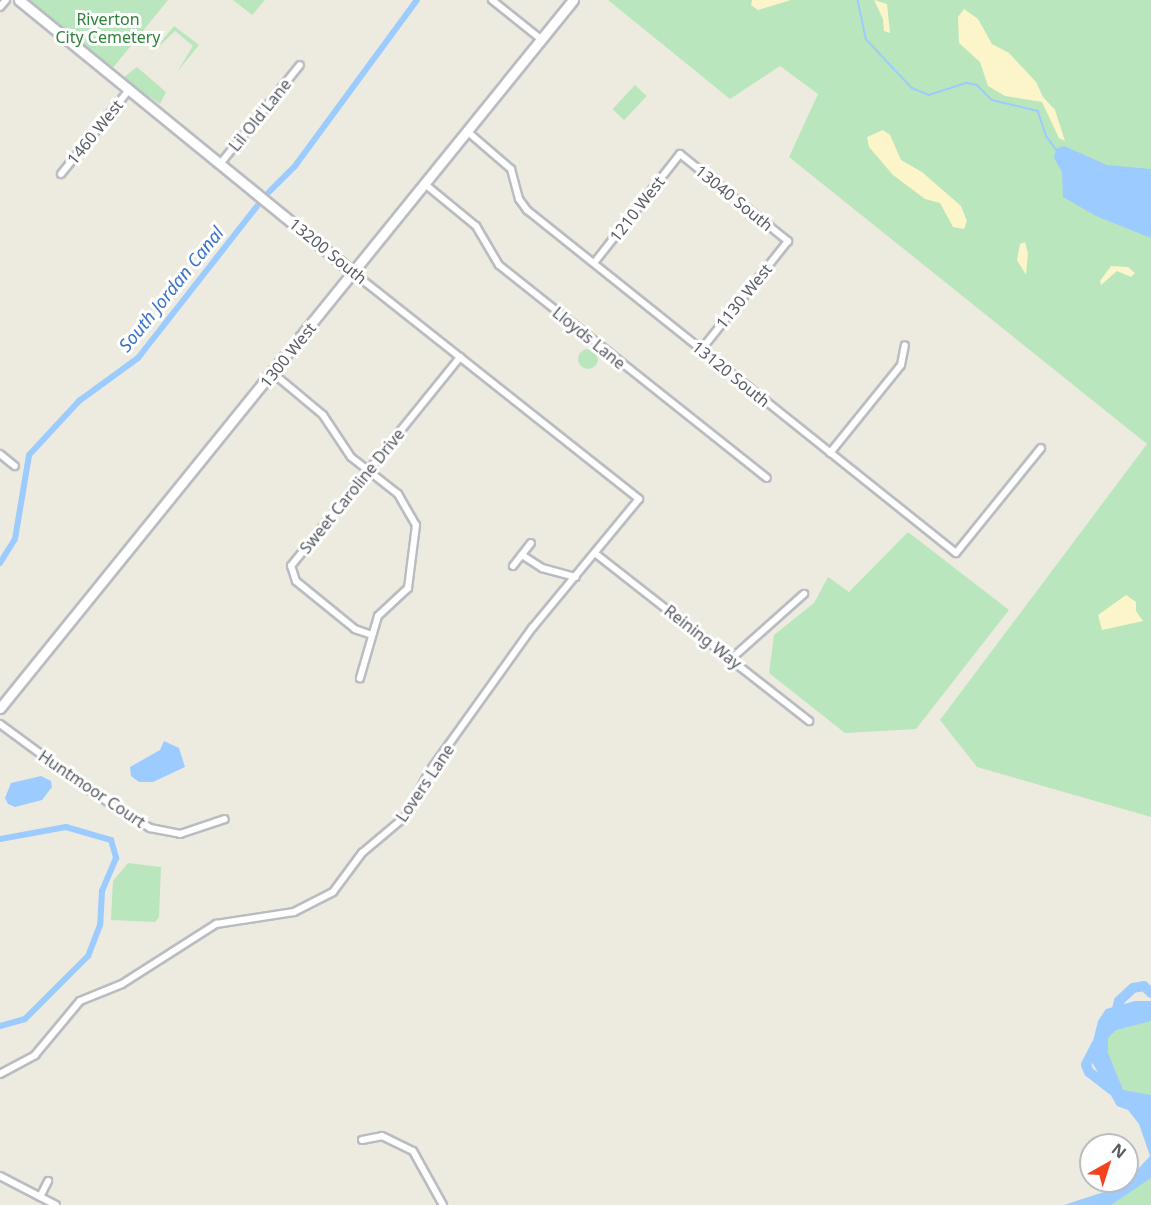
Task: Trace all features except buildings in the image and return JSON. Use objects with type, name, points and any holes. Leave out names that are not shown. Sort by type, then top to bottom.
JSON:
[{"type":"street","points":[[0,8],[6,0]]},
{"type":"street","name":"13200 South","points":[[19,0],[354,273],[639,499]]},
{"type":"street","points":[[492,0],[542,40]]},
{"type":"street","name":"1300 West","points":[[0,708],[274,374],[573,0]]},
{"type":"street","name":"Lil Old Lane","points":[[220,164],[300,65]]},
{"type":"street","name":"1460 West","points":[[61,174],[129,90]]},
{"type":"street","name":"13120 South","points":[[468,132],[511,169],[519,200],[527,210],[956,554],[1041,448]]},
{"type":"street","name":"13040 South","points":[[680,154],[788,242]]},
{"type":"street","name":"1210 West","points":[[594,263],[680,154]]},
{"type":"street","name":"Lloyds Lane","points":[[426,184],[476,226],[499,265],[767,478]]},
{"type":"street","name":"1130 West","points":[[701,350],[788,242]]},
{"type":"street","points":[[830,453],[901,365],[905,345]]},
{"type":"street","name":"Sweet Caroline Drive","points":[[372,635],[355,629],[296,581],[290,572],[368,470],[460,357]]},
{"type":"street","points":[[274,374],[323,415],[344,448],[405,502],[417,533],[408,588],[378,616],[360,678]]},
{"type":"street","points":[[0,454],[15,466]]},
{"type":"street","name":"Lovers Lane","points":[[0,1074],[35,1055],[80,1001],[122,984],[216,924],[294,912],[329,896],[362,853],[406,816],[429,772],[533,627],[596,554],[639,499]]},
{"type":"street","points":[[513,566],[531,543]]},
{"type":"street","name":"Reining Way","points":[[596,554],[809,721]]},
{"type":"street","points":[[522,555],[542,568],[576,577]]},
{"type":"street","points":[[731,659],[804,594]]},
{"type":"street","name":"Huntmoor Court","points":[[0,724],[95,794],[150,828],[180,834],[225,819]]},
{"type":"street","points":[[362,1140],[382,1136],[413,1151],[443,1205]]},
{"type":"street","points":[[0,1176],[56,1205]]},
{"type":"street","points":[[40,1197],[48,1181]]},
{"type":"green space","name":"Riverton City Cemetery","points":[[28,0],[168,0],[112,69]]},
{"type":"green space","points":[[233,0],[265,0],[252,15]]},
{"type":"green space","points":[[608,0],[1151,0],[1151,817],[977,767],[940,720],[1147,444],[789,157],[818,94],[780,66],[730,99]]},
{"type":"green space","points":[[174,26],[199,45],[177,72],[193,46],[175,31],[152,53]]},
{"type":"green space","points":[[137,67],[166,92],[160,104],[123,78]]},
{"type":"green space","points":[[635,85],[647,96],[624,120],[612,109]]},
{"type":"green space","points":[[588,349],[595,352],[598,359],[595,366],[588,369],[581,366],[578,359],[581,352]]},
{"type":"green space","points":[[908,532],[1009,610],[916,729],[845,733],[769,673],[774,635],[814,603],[828,577],[849,592]]},
{"type":"green space","points":[[128,863],[161,867],[159,917],[155,922],[111,920],[113,881]]},
{"type":"green space","points":[[1151,1014],[1151,1121],[1116,1089],[1103,1044],[1112,1026]]},
{"type":"green space","points":[[1151,1173],[1151,1205],[1089,1205],[1112,1193],[1139,1193],[1139,1179]]},
{"type":"sand","points":[[752,0],[791,0],[758,10],[751,5]]},
{"type":"sand","points":[[874,0],[887,4],[890,33],[884,31],[883,19]]},
{"type":"sand","points":[[964,9],[978,19],[992,44],[1009,53],[1036,82],[1043,97],[1055,110],[1065,141],[1059,138],[1042,102],[1005,96],[988,86],[980,62],[959,43],[958,17]]},
{"type":"sand","points":[[883,130],[890,135],[901,160],[922,172],[961,206],[967,221],[964,229],[953,227],[940,203],[925,199],[893,175],[869,147],[867,137]]},
{"type":"sand","points":[[1025,242],[1028,253],[1026,275],[1017,260],[1020,244]]},
{"type":"sand","points":[[1111,266],[1128,267],[1135,273],[1131,277],[1117,271],[1101,285],[1100,281]]},
{"type":"sand","points":[[1126,595],[1136,602],[1136,611],[1143,621],[1102,630],[1098,615]]},
{"type":"water","points":[[1064,146],[1107,165],[1151,169],[1151,238],[1096,216],[1063,197],[1062,172],[1054,158],[1056,149]]},
{"type":"water","points":[[164,741],[179,748],[185,767],[153,782],[139,782],[131,776],[130,767],[160,750]]},
{"type":"water","points":[[41,776],[51,781],[52,787],[42,800],[15,807],[8,804],[5,798],[11,783]]},
{"type":"water","points":[[1135,1001],[1151,1001],[1151,1021],[1116,1030],[1108,1038],[1108,1053],[1123,1090],[1151,1095],[1151,1178],[1139,1186],[1139,1168],[1150,1156],[1139,1124],[1128,1110],[1117,1106],[1089,1057],[1098,1021],[1106,1009]]},
{"type":"water","points":[[1101,1193],[1129,1193],[1111,1205],[1064,1205]]},
{"type":"waterway","name":"South Jordan Canal","points":[[269,192],[295,166],[417,0]]},
{"type":"waterway","points":[[858,0],[866,39],[912,88],[929,95],[967,83],[977,85],[992,100],[1038,111],[1047,137],[1056,149]]},
{"type":"waterway","name":"South Jordan Canal","points":[[0,563],[15,539],[29,455],[79,401],[138,358],[257,206]]},
{"type":"waterway","name":"South Jordan Canal","points":[[0,839],[66,827],[111,840],[116,858],[102,891],[100,925],[88,956],[25,1019],[0,1026]]},
{"type":"waterway","points":[[1115,1017],[1119,1001],[1133,988],[1144,986],[1151,993]]},
{"type":"waterway","points":[[1096,1045],[1086,1065],[1089,1072],[1112,1090]]}]
